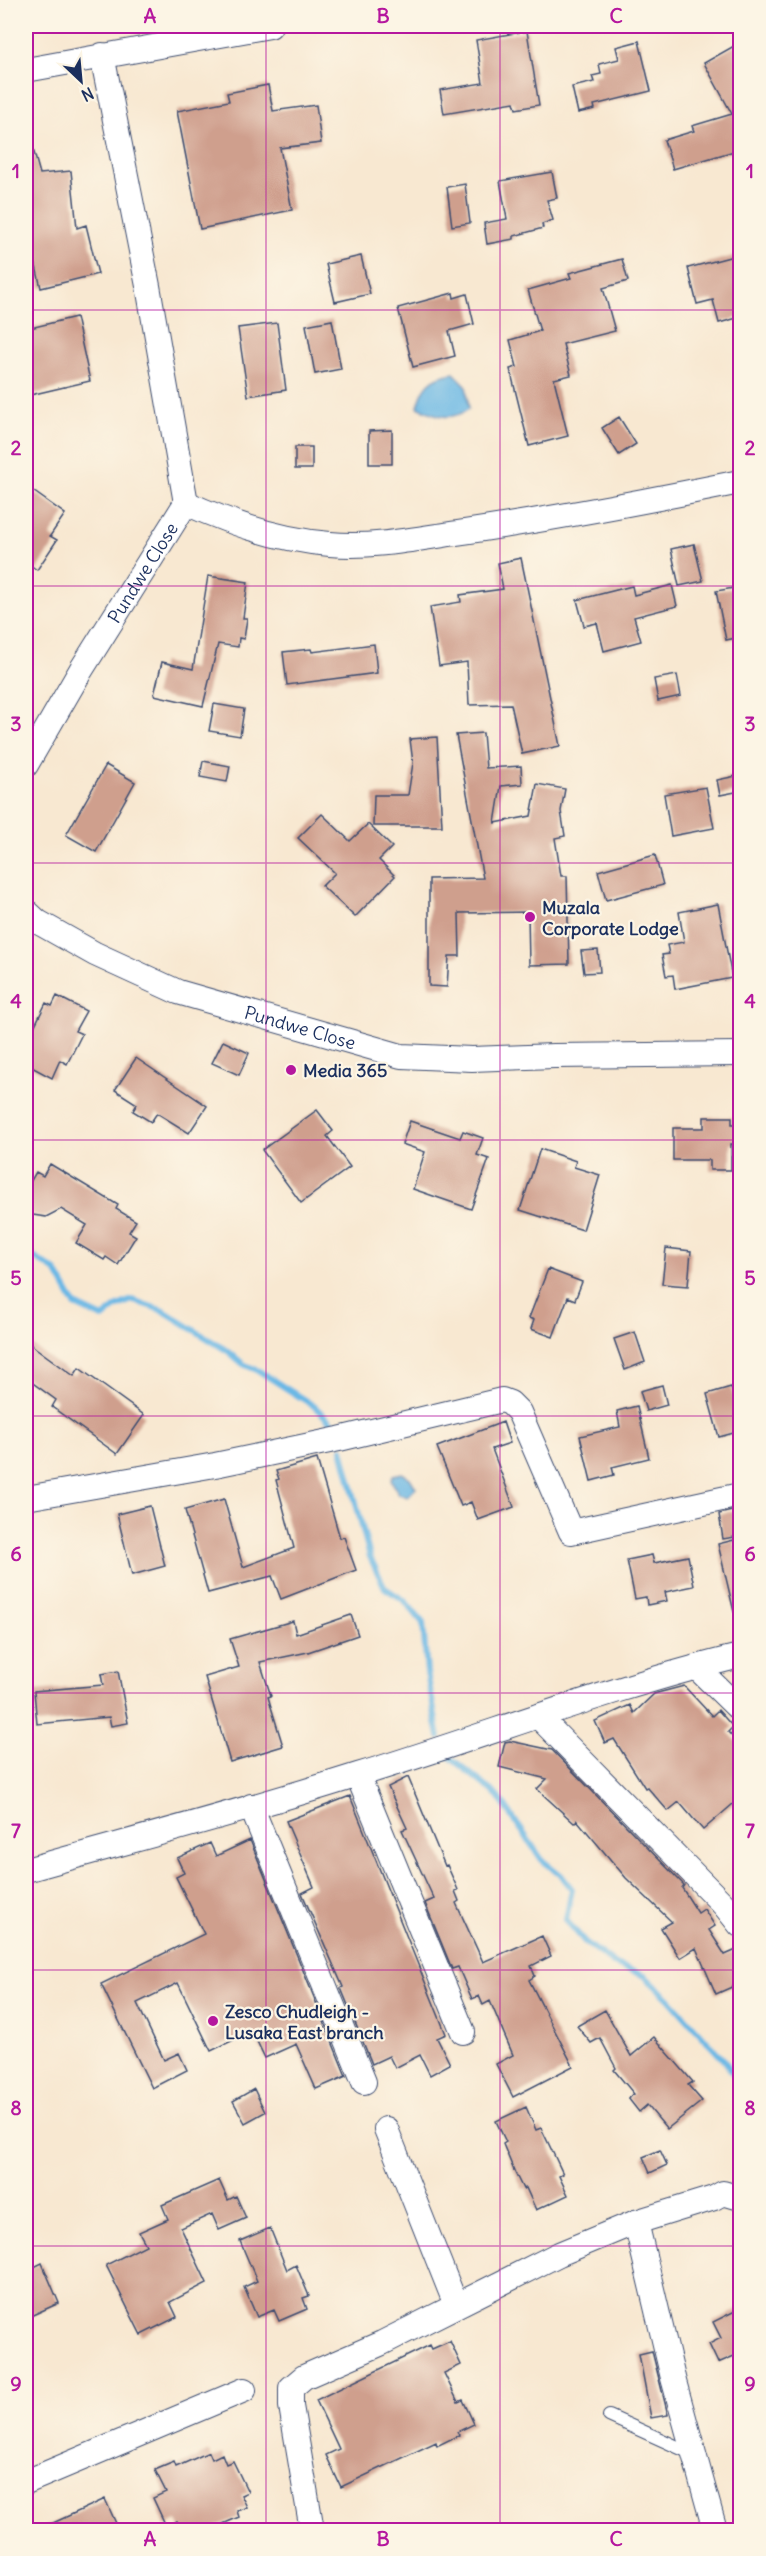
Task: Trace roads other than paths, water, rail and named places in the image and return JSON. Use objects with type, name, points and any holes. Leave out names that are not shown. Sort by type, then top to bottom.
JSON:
[{"type":"street","points":[[26,70],[270,26]]},
{"type":"street","points":[[102,55],[148,286],[186,503],[229,523],[288,538],[332,544],[388,543],[555,519],[741,482]]},
{"type":"street","name":"Pundwe Close","points":[[26,765],[81,670],[186,503]]},
{"type":"street","name":"Pundwe Close","points":[[26,911],[38,922],[95,954],[178,992],[401,1056],[472,1059],[741,1054]]},
{"type":"street","points":[[26,1498],[215,1465],[502,1400],[510,1403],[519,1412],[571,1532],[741,1495]]},
{"type":"street","points":[[26,1870],[358,1776],[538,1716],[696,1667],[741,1656]]},
{"type":"street","points":[[696,1667],[741,1710]]},
{"type":"street","points":[[538,1716],[741,1925]]},
{"type":"street","points":[[358,1776],[463,2032]]},
{"type":"street","points":[[251,1806],[364,2082]]},
{"type":"street","points":[[386,2129],[456,2305]]},
{"type":"street","points":[[312,2530],[291,2406],[291,2388],[304,2377],[382,2343],[559,2254],[636,2222],[735,2192]]},
{"type":"street","points":[[636,2222],[693,2454],[715,2530]]},
{"type":"street","points":[[26,2482],[244,2390]]},
{"type":"lane","points":[[609,2416],[693,2454]]},
{"type":"water","points":[[454,373],[466,385],[469,409],[456,415],[444,416],[418,407],[422,393],[429,383],[446,374]]},
{"type":"water","points":[[402,1473],[410,1478],[416,1488],[407,1497],[399,1494],[391,1480],[393,1475]]},
{"type":"waterway","points":[[26,1256],[32,1256],[56,1271],[75,1305],[103,1318],[116,1307],[132,1300],[164,1311],[229,1352],[243,1364],[259,1371],[314,1406],[335,1426]]},
{"type":"waterway","points":[[342,1449],[370,1557],[385,1588],[405,1601],[423,1623],[427,1673],[439,1737]]},
{"type":"waterway","points":[[446,1754],[498,1796],[542,1860],[561,1875],[572,1889],[566,1920],[585,1942],[616,1965],[645,1976],[722,2058],[740,2083]]},
{"type":"place","name":"Muzala Corporate Lodge","points":[[530,917]]},
{"type":"place","name":"Media 365","points":[[291,1070]]},
{"type":"place","name":"Zesco Chudleigh - Lusaka East branch","points":[[213,2021]]}]
